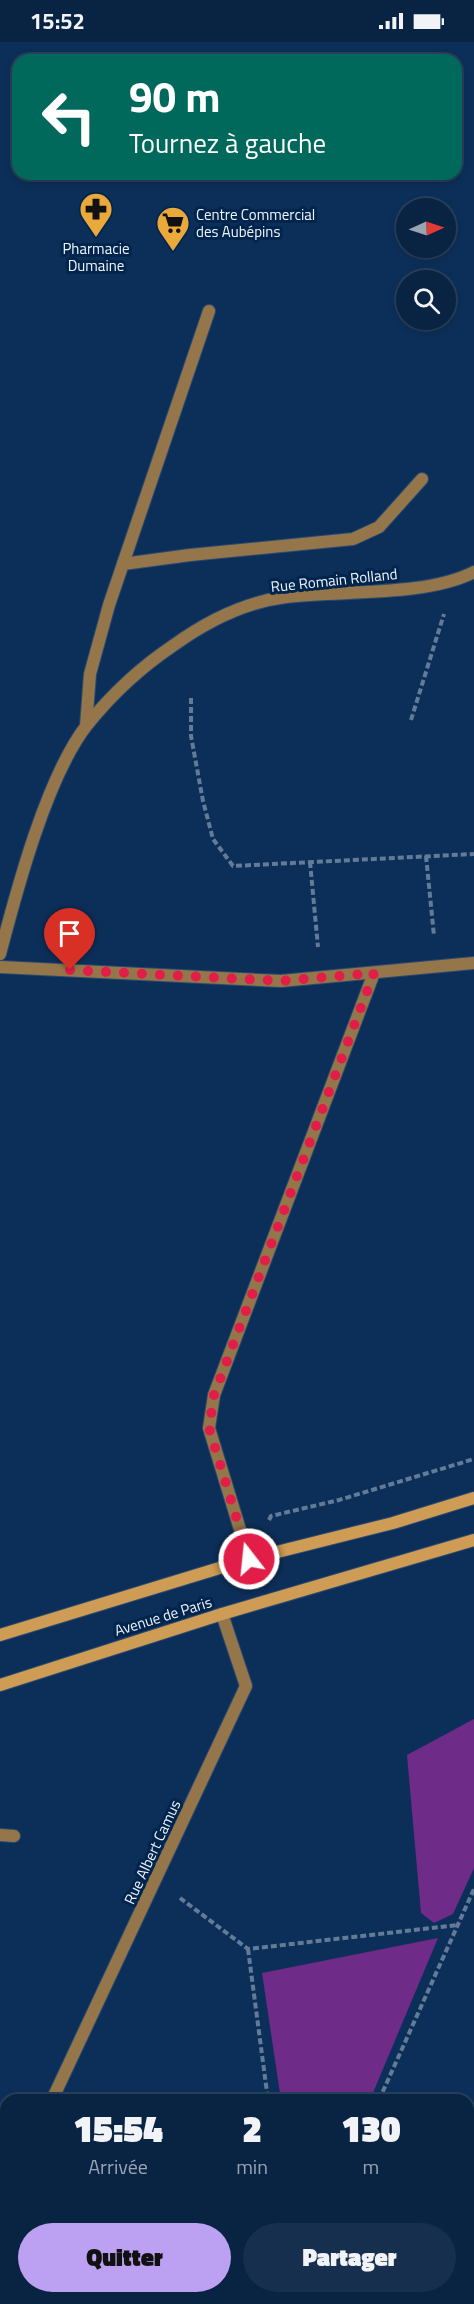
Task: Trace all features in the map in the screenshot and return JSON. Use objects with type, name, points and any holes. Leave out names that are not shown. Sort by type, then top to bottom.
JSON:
[{"type":"main road","name":"Avenue de Paris","points":[[0,1635],[249,1559],[393,1523],[474,1498]]},
{"type":"main road","name":"Avenue de Paris","points":[[0,1685],[222,1614],[474,1540]]},
{"type":"street","points":[[86,726],[90,674],[109,605],[209,311]]},
{"type":"street","points":[[123,564],[353,539],[379,527],[422,479]]},
{"type":"street","name":"Rue Romain Rolland","points":[[0,954],[50,794],[86,726],[121,687],[158,656],[200,626],[237,610],[283,597],[440,583],[474,572]]},
{"type":"street","points":[[0,967],[281,981],[474,963]]},
{"type":"street","points":[[249,1559],[209,1428],[214,1395],[374,973]]},
{"type":"street","name":"Rue Albert Camus","points":[[55,2094],[246,1686],[222,1614]]},
{"type":"street","points":[[0,1835],[14,1836]]},
{"type":"path","points":[[411,720],[446,609]]},
{"type":"path","points":[[191,698],[191,736],[213,839],[233,866],[474,854]]},
{"type":"path","points":[[426,856],[437,967]]},
{"type":"path","points":[[310,862],[321,977]]},
{"type":"path","points":[[155,1880],[248,1949],[458,1925]]},
{"type":"path","points":[[382,2094],[474,1889]]},
{"type":"path","points":[[248,1949],[267,2094]]},
{"type":"shaded area","points":[[474,1719],[474,1868],[453,1914],[434,1923],[421,1913],[407,1755]]},
{"type":"shaded area","points":[[438,1938],[373,2094],[280,2094],[262,1973]]},
{"type":"place","name":"Pharmacie Dumaine","points":[[96,238]]},
{"type":"place","name":"Centre Commercial des Aubépins","points":[[173,252]]},
{"type":"route","points":[[70,970],[281,981],[374,973],[214,1395],[209,1428],[249,1559]]}]
